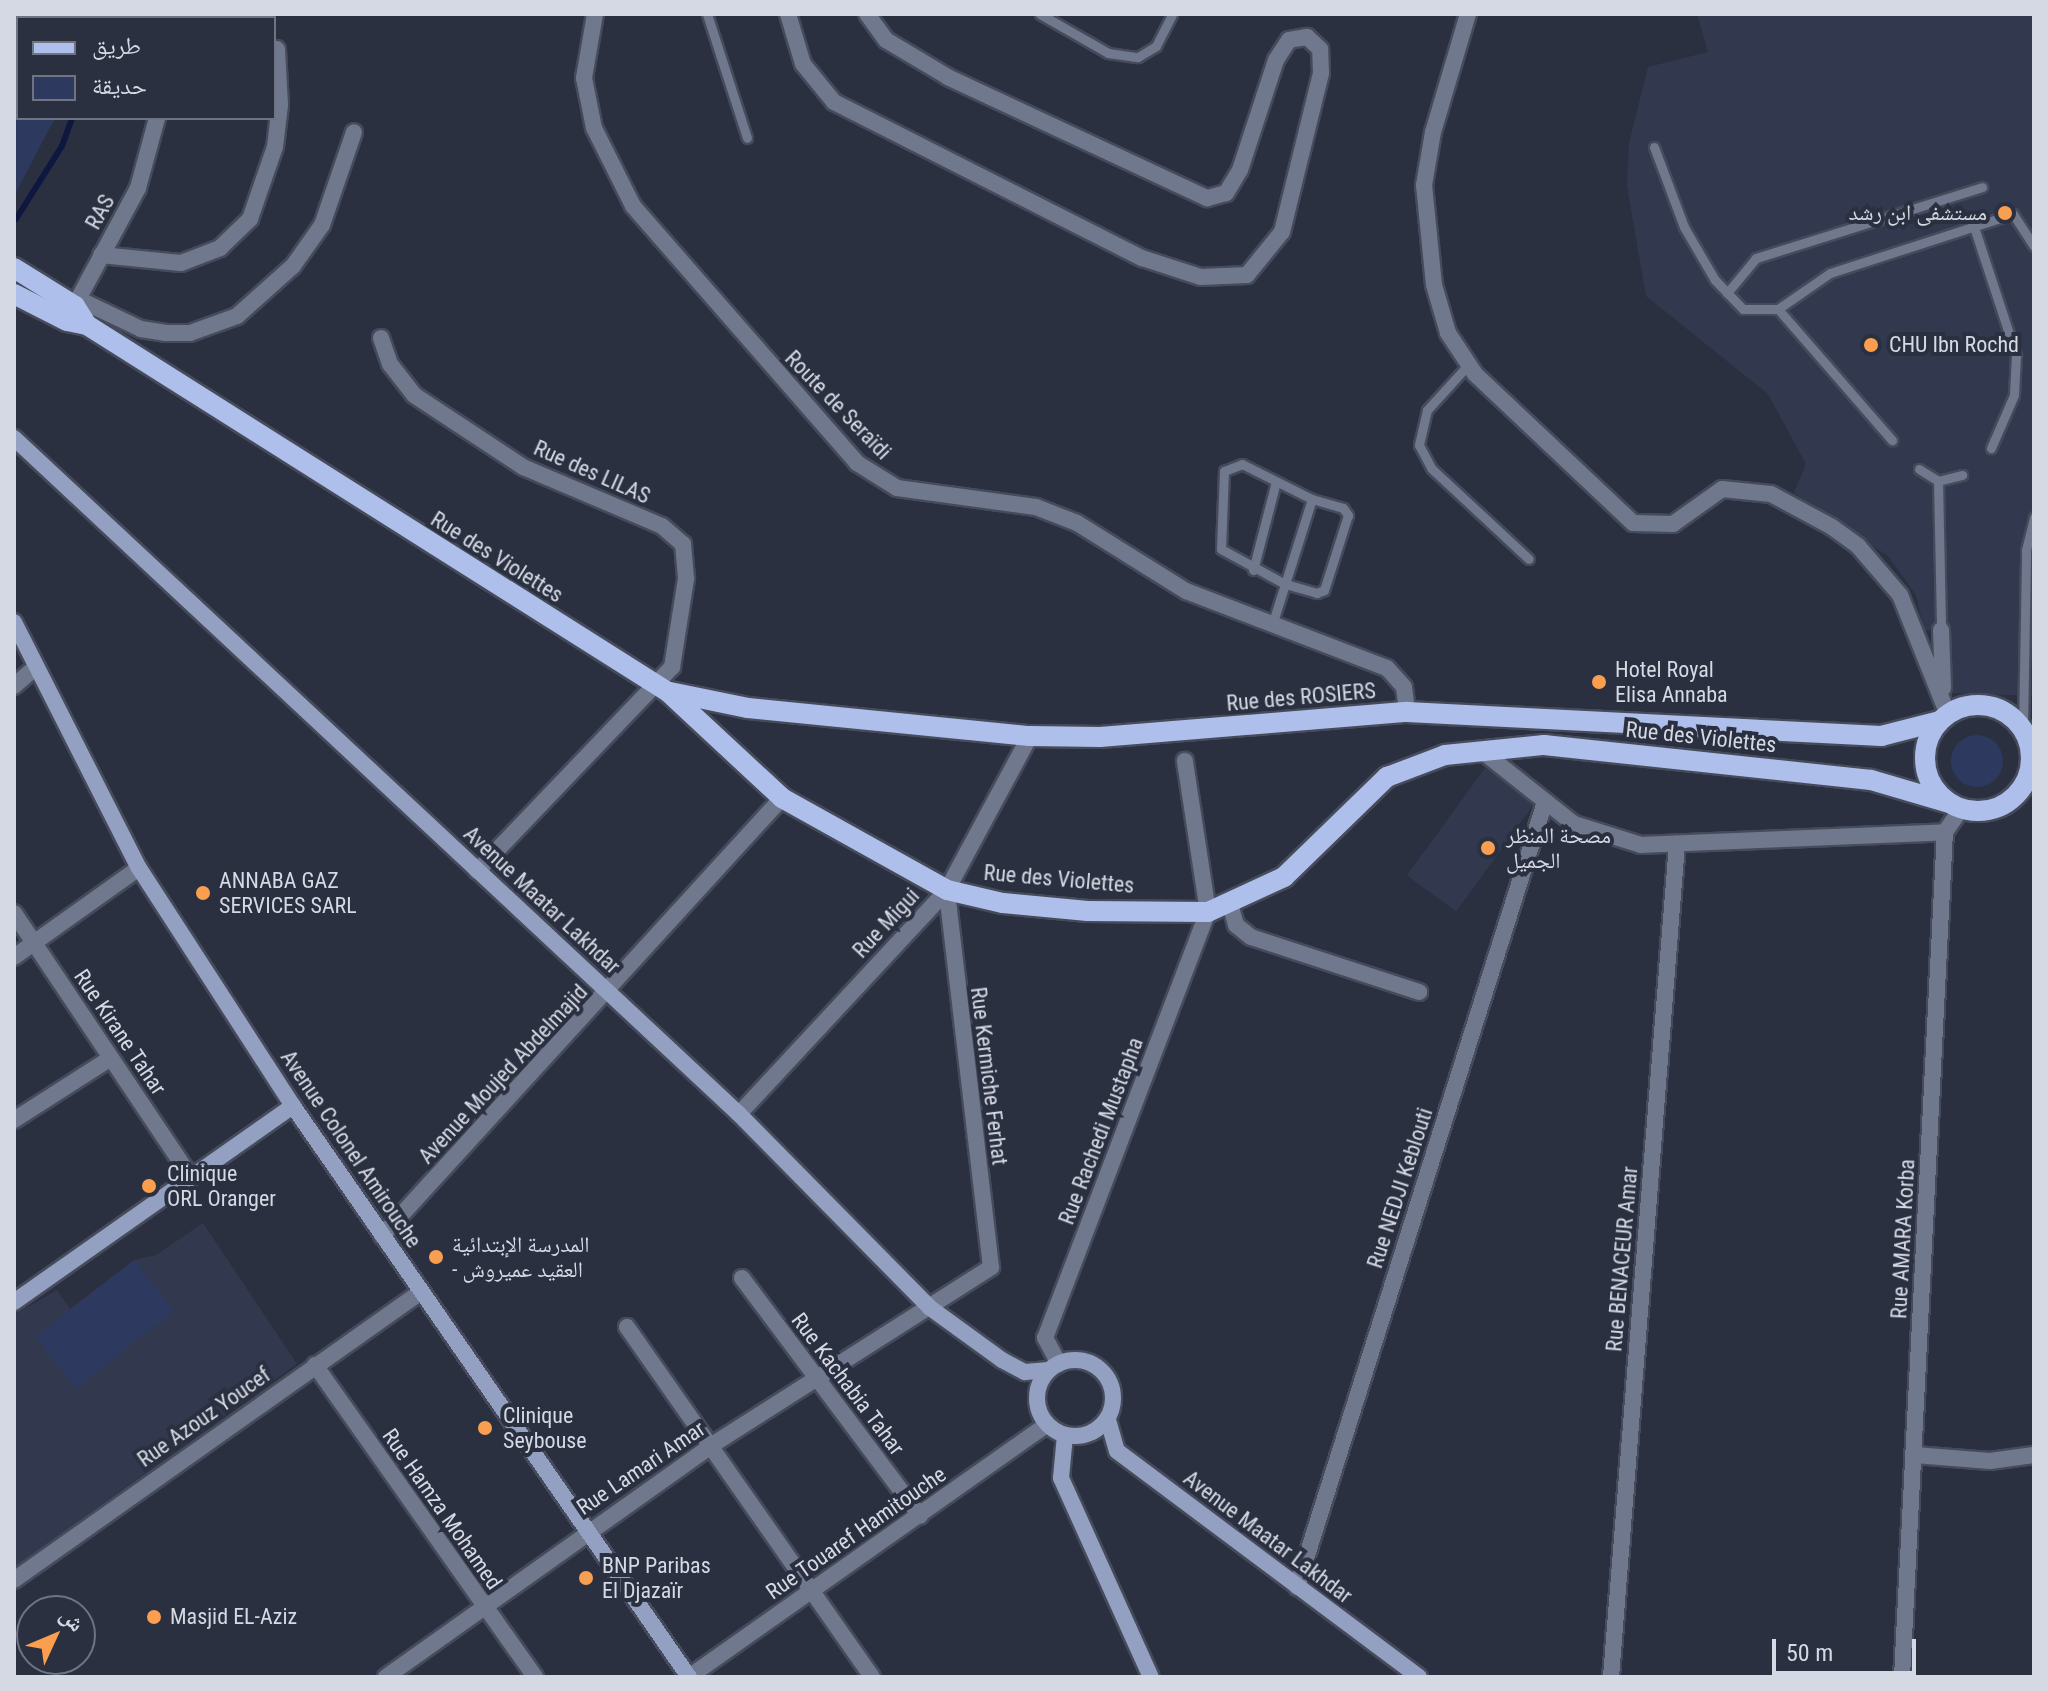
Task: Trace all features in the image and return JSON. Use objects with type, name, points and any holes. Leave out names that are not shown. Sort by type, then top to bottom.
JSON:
[{"type":"main road","points":[[14,268],[77,313]]},
{"type":"main road","points":[[14,294],[77,313]]},
{"type":"main road","name":"Rue des Violettes","points":[[77,313],[661,688],[782,798],[947,890],[1003,903],[1088,911],[1208,912],[1284,877],[1387,777],[1445,755],[1544,745],[1871,780],[1955,806]]},
{"type":"main road","name":"Avenue Maatar Lakhdar","points":[[14,438],[739,1114],[929,1307],[1002,1360],[1025,1372],[1054,1367]]},
{"type":"main road","name":"Avenue Colonel Amirouche","points":[[14,622],[139,868],[293,1106],[689,1677]]},
{"type":"main road","name":"Rue des ROSIERS","points":[[661,688],[748,708],[1030,736],[1100,737],[1407,712],[1881,736],[1943,714]]},
{"type":"main road","points":[[1999,807],[2014,797],[2030,766],[2028,730],[1996,708],[1961,708],[1943,714],[1925,748],[1925,764],[1937,792],[1955,806],[1999,807],[2034,797]]},
{"type":"main road","points":[[14,1302],[127,1227],[190,1176],[293,1106]]},
{"type":"main road","points":[[1083,1360],[1105,1373],[1114,1396],[1108,1420],[1090,1434],[1065,1435],[1047,1424],[1037,1403],[1054,1367],[1083,1360]]},
{"type":"main road","name":"Avenue Maatar Lakhdar","points":[[1108,1420],[1117,1451],[1419,1677]]},
{"type":"main road","points":[[1065,1435],[1061,1478],[1151,1677]]},
{"type":"street","name":"Route de Seraïdi","points":[[595,14],[584,78],[594,128],[633,206],[857,463],[897,488],[920,494],[1036,507],[1077,523],[1186,591],[1387,668],[1404,687],[1407,712]]},
{"type":"street","points":[[788,14],[803,64],[834,102],[1142,258],[1201,277],[1247,275],[1282,232],[1317,102],[1320,49],[1307,37],[1289,40],[1276,60],[1240,170],[1226,193],[1207,198],[948,77],[886,40],[867,14]]},
{"type":"street","points":[[1468,14],[1433,132],[1424,185],[1434,285],[1448,333],[1468,365],[1633,523],[1673,524],[1722,489],[1745,489],[1800,506],[1840,533],[1900,595],[1943,714]]},
{"type":"street","points":[[101,255],[181,263],[220,248],[250,219],[275,147],[280,105],[277,49]]},
{"type":"street","name":"RAS","points":[[77,313],[101,255],[138,188],[156,120]]},
{"type":"street","points":[[77,313],[165,333],[190,333],[237,316],[293,266],[322,225],[354,132]]},
{"type":"street","name":"Rue des LILAS","points":[[381,338],[390,364],[414,395],[523,467],[662,526],[683,544],[686,579],[672,667],[661,688],[477,871]]},
{"type":"street","points":[[1941,630],[1943,714]]},
{"type":"street","points":[[14,686],[35,668]]},
{"type":"street","name":"Rue Migui","points":[[739,1114],[947,890],[1030,736]]},
{"type":"street","points":[[1482,751],[1545,802],[1606,838],[1677,844],[1945,832],[1955,806]]},
{"type":"street","points":[[1185,761],[1208,912]]},
{"type":"street","name":"Avenue Moujed Abdelmajid","points":[[382,1236],[609,993],[782,798]]},
{"type":"street","name":"Rue NEDJI Keblouti","points":[[1297,1587],[1545,802]]},
{"type":"street","name":"Rue AMARA Korba","points":[[1902,1677],[1945,832]]},
{"type":"street","name":"Rue BENACEUR Amar","points":[[1611,1677],[1677,844]]},
{"type":"street","points":[[14,957],[139,868]]},
{"type":"street","name":"Rue Kermiche Ferhat","points":[[947,890],[991,1267]]},
{"type":"street","points":[[1230,904],[1236,925],[1251,937],[1419,992]]},
{"type":"street","name":"Rue Rachedi Mustapha","points":[[1054,1367],[1045,1338],[1208,912]]},
{"type":"street","name":"Rue Kirane Tahar","points":[[14,913],[190,1176]]},
{"type":"street","points":[[14,1120],[111,1058]]},
{"type":"street","name":"Rue Lamari Amar","points":[[386,1677],[712,1445],[991,1267]]},
{"type":"street","name":"Rue Kachabia Tahar","points":[[742,1278],[920,1516]]},
{"type":"street","name":"Rue Azouz Youcef","points":[[14,1580],[421,1292]]},
{"type":"street","points":[[627,1327],[872,1677]]},
{"type":"street","name":"Rue Hamza Mohamed","points":[[315,1365],[535,1677]]},
{"type":"street","name":"Rue Touaref Hamitouche","points":[[689,1677],[1047,1424]]},
{"type":"street","points":[[1915,1455],[1990,1461],[2034,1455]]},
{"type":"lane","points":[[707,14],[747,138]]},
{"type":"lane","points":[[1040,14],[1108,53],[1138,57],[1156,46],[1172,14]]},
{"type":"lane","points":[[1654,147],[1684,227],[1727,293],[1743,309],[1778,309],[1830,273],[1975,230],[2013,214],[2034,246]]},
{"type":"lane","points":[[1727,293],[1756,258],[1982,187]]},
{"type":"lane","points":[[1975,230],[2016,355],[2014,395],[1991,448]]},
{"type":"lane","points":[[1778,309],[1892,440]]},
{"type":"lane","points":[[1468,365],[1427,410],[1419,445],[1432,469],[1529,559]]},
{"type":"lane","points":[[1242,464],[1312,499],[1343,508],[1350,523],[1324,590],[1317,593],[1285,584],[1253,570],[1229,556],[1219,543],[1224,471],[1242,464]]},
{"type":"lane","points":[[1919,469],[1938,481],[1962,475]]},
{"type":"lane","points":[[1938,481],[1941,630]]},
{"type":"lane","points":[[1253,570],[1276,482]]},
{"type":"lane","points":[[1272,625],[1312,499]]},
{"type":"lane","points":[[2028,730],[2026,550],[2034,517]]},
{"type":"shaded area","name":"CHU Ibn Rochd","points":[[1697,14],[2034,14],[2034,696],[1953,693],[1951,630],[1924,630],[1916,595],[1888,556],[1794,493],[1806,464],[1768,394],[1646,296],[1627,186],[1629,143],[1648,67],[1708,52]]},
{"type":"shaded area","name":"مصحة المنظر الجميل","points":[[1485,768],[1534,804],[1456,911],[1407,876]]},
{"type":"shaded area","points":[[203,1223],[297,1364],[14,1567],[14,1315],[57,1290],[70,1309],[134,1260],[156,1255]]},
{"type":"green space","points":[[14,14],[40,16],[16,16],[16,120],[54,120],[14,196]]},
{"type":"green space","points":[[1977,735],[1995,743],[2003,761],[1995,779],[1977,787],[1959,779],[1951,761],[1959,743]]},
{"type":"green space","points":[[134,1260],[174,1311],[76,1388],[35,1337]]},
{"type":"waterway","points":[[16,219],[62,146],[71,120]]},
{"type":"place","name":"مستشفى ابن رشد","points":[[2005,213]]},
{"type":"place","name":"CHU Ibn Rochd","points":[[1871,345]]},
{"type":"place","name":"Hotel Royal Elisa Annaba","points":[[1599,682]]},
{"type":"place","name":"مصحة المنظر الجميل","points":[[1488,848]]},
{"type":"place","name":"ANNABA GAZ SERVICES SARL","points":[[203,893]]},
{"type":"place","name":"Clinique ORL Oranger","points":[[149,1186]]},
{"type":"place","name":"المدرسة الإبتدائية - العقيد عميروش","points":[[436,1257]]},
{"type":"place","name":"Clinique Seybouse","points":[[485,1428]]},
{"type":"place","name":"BNP Paribas El Djazaïr","points":[[586,1578]]},
{"type":"place","name":"Masjid EL-Aziz","points":[[154,1617]]}]
